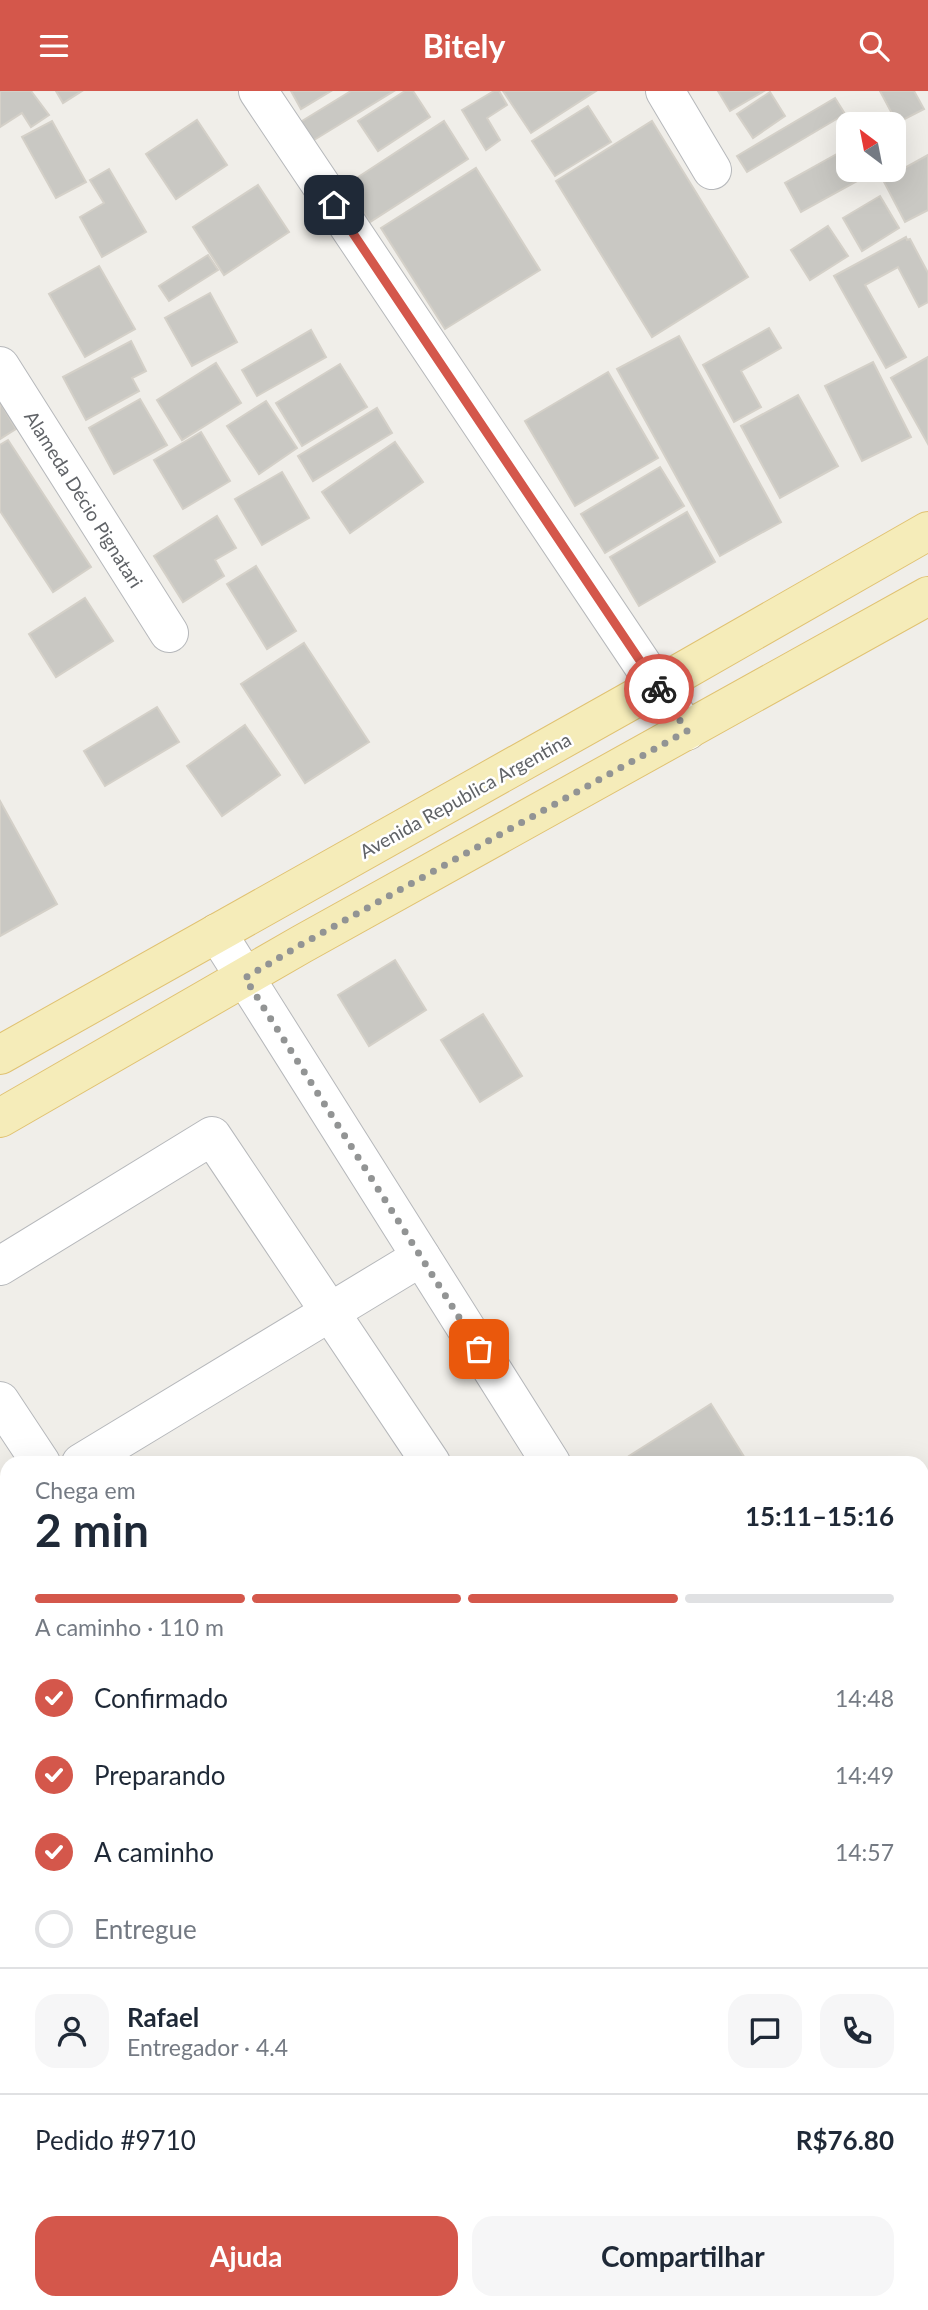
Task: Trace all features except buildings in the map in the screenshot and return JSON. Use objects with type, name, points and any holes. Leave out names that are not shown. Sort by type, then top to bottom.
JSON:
[{"type":"main road","name":"Avenida Republica Argentina","points":[[0,1055],[928,531]]},
{"type":"main road","points":[[0,1118],[302,944],[928,596]]},
{"type":"street","points":[[258,91],[687,731]]},
{"type":"street","points":[[665,91],[712,170]]},
{"type":"street","name":"Alameda Décio Pignatari","points":[[0,366],[169,633]]},
{"type":"street","points":[[217,933],[547,1456]]},
{"type":"street","points":[[0,1265],[212,1136],[426,1456]]},
{"type":"street","points":[[93,1456],[421,1257]]},
{"type":"street","points":[[0,1401],[36,1456]]},
{"type":"way so far","points":[[479,1349],[245,978],[687,731],[659,689]]},
{"type":"route","points":[[334,205],[659,689]]}]
